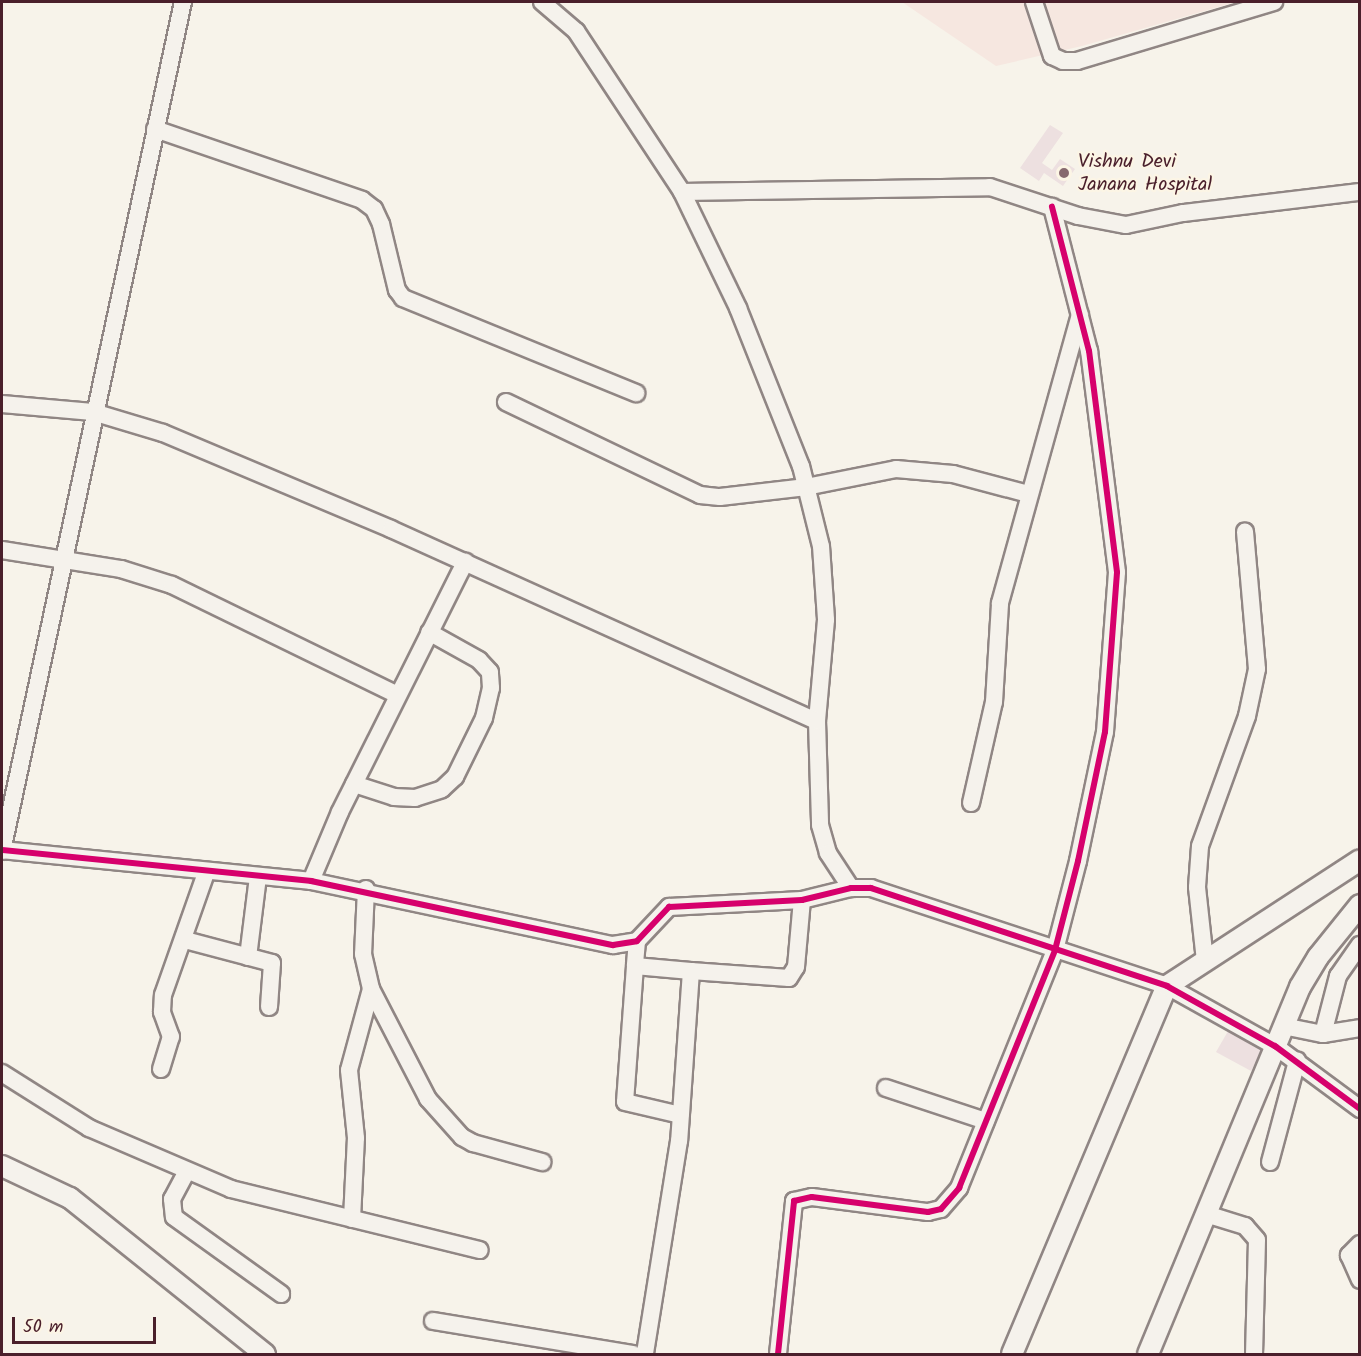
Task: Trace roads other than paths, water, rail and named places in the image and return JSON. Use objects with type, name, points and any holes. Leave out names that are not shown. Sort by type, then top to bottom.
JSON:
[{"type":"street","points":[[183,2],[93,412],[86,469],[2,850],[206,873],[311,881],[366,889],[613,945],[637,942]]},
{"type":"street","points":[[542,2],[576,31],[682,192],[738,308],[806,487],[820,546],[826,620],[817,721],[824,844],[851,888]]},
{"type":"street","points":[[1034,2],[1052,56],[1063,61],[1077,61],[1274,2]]},
{"type":"street","points":[[155,129],[362,200],[374,209],[381,224],[397,290],[403,298],[636,393]]},
{"type":"street","points":[[682,192],[955,184],[1011,191],[1052,207],[1126,225],[1183,213],[1359,192]]},
{"type":"street","points":[[778,1354],[794,1201],[812,1197],[928,1212],[940,1209],[959,1188],[1055,950],[1078,861],[1105,732],[1117,606],[1115,544],[1081,312],[1052,207]]},
{"type":"street","points":[[971,803],[994,702],[1000,603],[1028,494],[1081,312]]},
{"type":"street","points":[[506,402],[700,495],[720,497],[806,487],[896,469],[920,469],[1028,494]]},
{"type":"street","points":[[2,404],[93,412],[163,433],[465,562],[817,721]]},
{"type":"street","points":[[1205,961],[1197,887],[1200,846],[1247,716],[1257,669],[1245,532]]},
{"type":"street","points":[[2,550],[121,569],[172,585],[398,695]]},
{"type":"street","points":[[311,881],[354,784],[465,562]]},
{"type":"street","points":[[354,784],[394,797],[415,798],[442,789],[455,777],[484,718],[491,688],[490,672],[480,660],[429,632]]},
{"type":"street","points":[[1012,1354],[1167,986],[1358,864]]},
{"type":"street","points":[[161,1069],[171,1036],[162,1012],[163,995],[185,940],[206,873]]},
{"type":"street","points":[[248,957],[258,877]]},
{"type":"street","points":[[681,1115],[625,1102],[637,942],[669,907],[802,900],[851,888],[891,892],[1055,950],[1167,986],[1275,1046],[1359,1108]]},
{"type":"street","points":[[366,889],[363,954],[371,989],[428,1099],[462,1137],[542,1162]]},
{"type":"street","points":[[635,966],[789,978],[796,967],[802,900]]},
{"type":"street","points":[[1148,1354],[1283,1026],[1318,957],[1359,906]]},
{"type":"street","points":[[185,940],[272,963],[269,1007]]},
{"type":"street","points":[[1323,1034],[1338,976],[1359,945]]},
{"type":"street","points":[[645,1354],[681,1115],[691,971]]},
{"type":"street","points":[[352,1219],[356,1138],[349,1070],[371,989]]},
{"type":"street","points":[[1283,1026],[1323,1034],[1359,1028]]},
{"type":"street","points":[[1270,1162],[1296,1061]]},
{"type":"street","points":[[2,1072],[89,1128],[231,1189],[480,1250]]},
{"type":"street","points":[[886,1088],[986,1121]]},
{"type":"street","points":[[2,1166],[70,1198],[257,1352]]},
{"type":"street","points":[[187,1171],[172,1199],[174,1217],[280,1294]]},
{"type":"street","points":[[1206,1214],[1245,1226],[1257,1239],[1254,1354]]},
{"type":"street","points":[[1359,1244],[1349,1255],[1359,1280]]},
{"type":"street","points":[[433,1321],[553,1348],[633,1354]]},
{"type":"place","name":"Vishnu Devi Janana Hospital","points":[[1064,173]]}]
